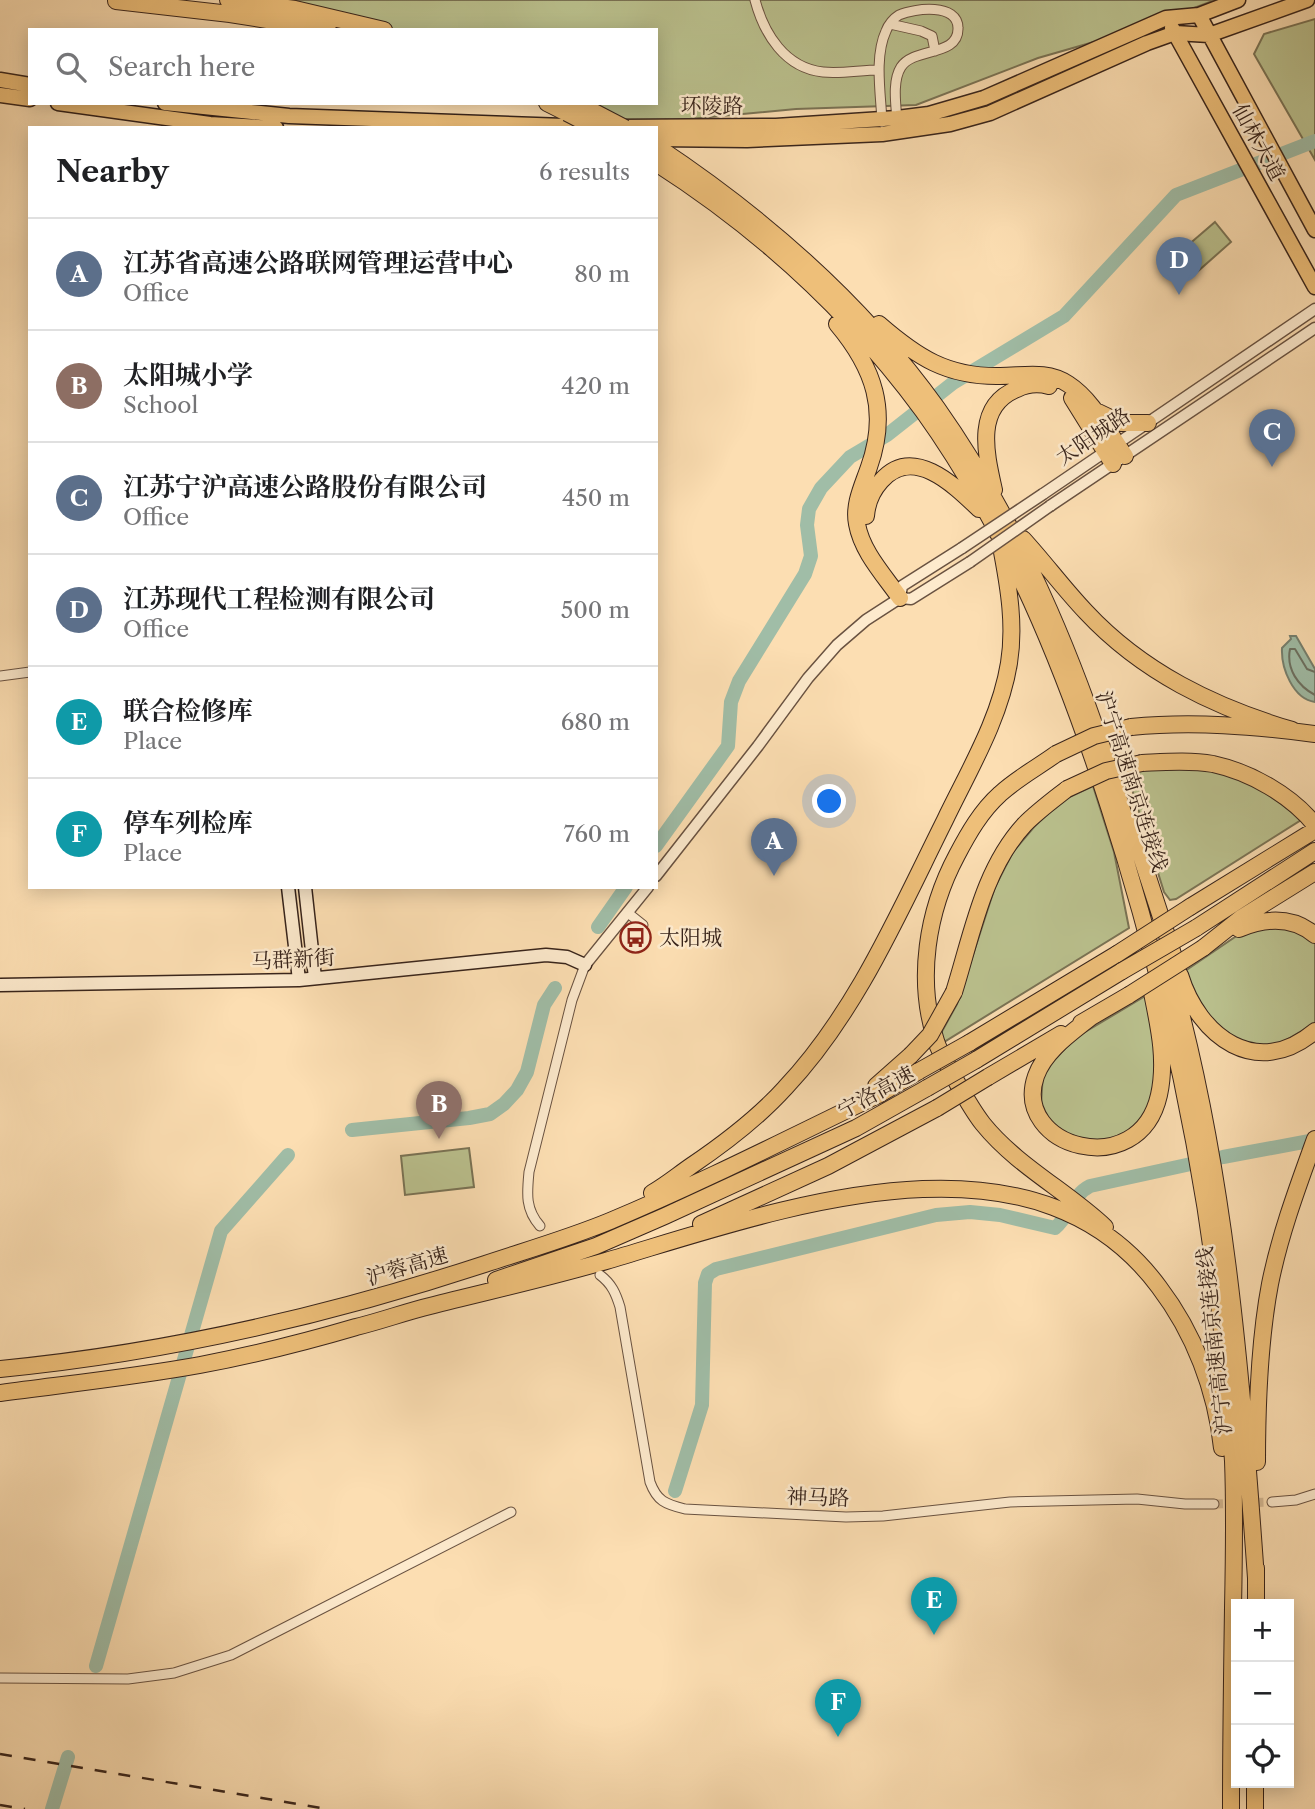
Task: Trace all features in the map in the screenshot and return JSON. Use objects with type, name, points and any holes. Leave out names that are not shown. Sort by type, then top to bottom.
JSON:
[{"type":"highway","points":[[228,0],[295,9],[376,28]]},
{"type":"highway","points":[[116,1],[255,17],[317,28]]},
{"type":"highway","points":[[572,108],[594,126]]},
{"type":"highway","points":[[572,108],[620,126]]},
{"type":"highway","name":"沪宁高速南京连接线","points":[[666,164],[790,264],[920,397]]},
{"type":"highway","name":"沪宁高速南京连接线","points":[[666,164],[749,213],[846,299],[997,505],[1001,527],[1061,670],[1124,852],[1161,982],[1204,1152]]},
{"type":"highway","points":[[741,223],[802,283],[856,349],[868,368],[875,389],[878,434],[856,508],[857,524],[867,551],[904,594]]},
{"type":"highway","points":[[787,244],[901,343],[926,360],[960,373],[1041,374],[1070,385],[1093,409],[1115,454]]},
{"type":"highway","points":[[997,505],[985,440],[987,422],[995,404],[1007,393],[1024,386],[1041,384],[1058,389],[1073,399],[1115,454]]},
{"type":"highway","points":[[1093,409],[1121,424],[1148,423]]},
{"type":"highway","name":"沪宁高速南京连接线","points":[[931,412],[957,461],[1001,527],[1058,630],[1114,785],[1172,980],[1230,1283],[1242,1391],[1256,1578]]},
{"type":"highway","points":[[904,594],[868,535],[866,521],[871,496],[886,475],[898,469],[925,468],[952,483],[1001,527],[1118,643],[1151,668],[1193,694],[1252,719],[1315,734]]},
{"type":"highway","points":[[585,1230],[664,1186],[727,1143],[757,1116],[786,1088],[811,1057],[836,1023],[866,973],[890,931],[976,756],[1003,690],[1012,628],[1001,527]]},
{"type":"highway","points":[[1231,1809],[1233,1597],[1220,1432],[1200,1359],[1185,1328],[1157,1284],[1130,1253],[1084,1215],[1067,1195],[1003,1145],[984,1126],[969,1104],[936,1042],[928,1000],[926,967],[930,931],[942,884],[971,829],[999,794],[1056,754],[1094,737],[1131,727],[1173,723],[1292,730]]},
{"type":"highway","points":[[804,1130],[885,1080],[930,1035],[954,992],[983,897],[995,870],[1025,824],[1067,789],[1106,771],[1142,763],[1198,762],[1235,771],[1261,783],[1286,798],[1315,827]]},
{"type":"highway","points":[[1114,785],[1135,830],[1182,981],[1199,1017],[1223,1040],[1245,1050],[1280,1050],[1305,1039],[1315,1031]]},
{"type":"highway","name":"宁洛高速","points":[[804,1130],[878,1095],[969,1043],[1295,844],[1315,827]]},
{"type":"highway","points":[[1090,1018],[1045,1058],[1036,1076],[1033,1091],[1035,1107],[1047,1128],[1074,1144],[1100,1149],[1125,1141],[1148,1120],[1155,1107],[1160,1083],[1161,1037],[1124,852]]},
{"type":"highway","name":"宁洛高速","points":[[425,1307],[541,1263],[596,1246],[856,1128],[976,1060],[1196,928],[1310,855]]},
{"type":"highway","points":[[600,1269],[777,1191],[937,1108],[1129,995],[1203,947],[1241,918],[1315,872]]},
{"type":"highway","points":[[1203,947],[1256,922],[1272,920],[1290,922],[1315,935]]},
{"type":"highway","name":"沪蓉高速","points":[[0,1369],[179,1344],[288,1322],[362,1302],[585,1230],[668,1196],[804,1130]]},
{"type":"highway","points":[[1256,1599],[1257,1438],[1263,1331],[1279,1245],[1315,1139]]},
{"type":"highway","name":"沪宁高速南京连接线","points":[[1207,1170],[1228,1392],[1235,1510],[1233,1597]]},
{"type":"highway","points":[[0,1392],[200,1365],[277,1349],[425,1307],[600,1269],[777,1212],[866,1193],[929,1188],[974,1189],[1012,1195],[1084,1215]]},
{"type":"highway","points":[[1255,1788],[1255,1809]]},
{"type":"main road","name":"环陵路","points":[[658,139],[747,140],[890,126],[984,98],[1166,18],[1199,15],[1238,0]]},
{"type":"main road","name":"环陵路","points":[[658,127],[950,124],[990,113],[1175,33],[1209,35],[1307,0]]},
{"type":"main road","name":"仙林大道","points":[[1199,15],[1315,230]]},
{"type":"main road","name":"仙林大道","points":[[1166,18],[1315,287]]},
{"type":"main road","points":[[0,80],[28,85]]},
{"type":"main road","points":[[0,95],[28,99]]},
{"type":"main road","name":"环陵路","points":[[77,105],[263,126]]},
{"type":"main road","name":"环陵路","points":[[173,105],[238,122],[499,126]]},
{"type":"main road","points":[[288,889],[299,980]]},
{"type":"main road","points":[[305,889],[315,978]]},
{"type":"main road","name":"马群新街","points":[[0,985],[299,980],[546,954],[566,957],[585,965]]},
{"type":"street","points":[[755,0],[768,33],[783,55],[794,62],[823,72],[879,70]]},
{"type":"street","points":[[935,10],[949,13],[956,18],[957,37],[951,44],[908,60],[901,66],[890,126],[879,70],[884,33],[896,16],[907,12],[935,10]]},
{"type":"street","points":[[890,24],[932,36],[935,51]]},
{"type":"street","name":"太阳城路","points":[[904,594],[970,562],[1050,506],[1115,454],[1148,423],[1315,309]]},
{"type":"street","name":"太阳城路","points":[[658,873],[808,678],[837,645],[866,620],[962,548],[1043,494],[1115,454],[1315,328]]},
{"type":"street","points":[[0,676],[28,672]]},
{"type":"street","points":[[540,1226],[530,1215],[526,1196],[529,1172],[572,1000],[585,965],[647,889]]},
{"type":"street","points":[[628,914],[643,925]]},
{"type":"street","name":"神马路","points":[[600,1269],[615,1291],[621,1307],[650,1482],[654,1496],[664,1504],[685,1509],[846,1517],[883,1516],[1010,1502],[1137,1499],[1214,1504]]},
{"type":"street","points":[[1272,1502],[1296,1500],[1315,1494]]},
{"type":"street","points":[[0,1678],[128,1678],[174,1673],[231,1655],[511,1512]]},
{"type":"green space","points":[[229,0],[1215,0],[1139,29],[1038,58],[916,105],[796,109],[636,124],[574,105],[658,105],[658,28],[320,28]]},
{"type":"green space","points":[[1315,19],[1315,160],[1254,54],[1264,34]]},
{"type":"green space","points":[[1215,222],[1231,242],[1197,272],[1180,252]]},
{"type":"green space","points":[[1146,769],[1201,769],[1228,775],[1267,794],[1301,820],[1176,899],[1170,900],[1164,892],[1127,773]]},
{"type":"green space","points":[[1093,786],[1114,852],[1129,928],[944,1042],[940,1035],[957,1004],[995,887],[1013,852],[1061,801]]},
{"type":"green space","points":[[1258,927],[1293,928],[1315,942],[1315,1023],[1276,1046],[1245,1045],[1202,1013],[1185,971],[1238,935]]},
{"type":"green space","points":[[1147,995],[1154,1039],[1156,1091],[1144,1117],[1130,1130],[1107,1141],[1087,1140],[1068,1134],[1050,1122],[1041,1105],[1043,1072],[1075,1038]]},
{"type":"green space","points":[[469,1148],[474,1187],[405,1195],[401,1156]]},
{"type":"water","points":[[1290,636],[1296,636],[1315,669],[1315,702],[1300,695],[1286,673],[1282,648],[1291,639]]},
{"type":"waterway","points":[[658,843],[728,746],[731,702],[739,681],[805,574],[811,556],[807,525],[809,509],[821,488],[850,457],[887,435],[953,383],[1064,316],[1176,195],[1315,141]]},
{"type":"waterway","points":[[598,927],[625,889]]},
{"type":"waterway","points":[[352,1130],[490,1114],[517,1090],[527,1072],[544,1005],[555,988]]},
{"type":"waterway","points":[[675,1491],[702,1405],[705,1283],[708,1274],[716,1269],[936,1215],[970,1212],[1000,1215],[1055,1228],[1079,1195],[1090,1186],[1315,1140]]},
{"type":"waterway","points":[[96,1666],[221,1231],[288,1155]]},
{"type":"waterway","points":[[52,1809],[68,1757]]},
{"type":"tunnel","points":[[1214,1504],[1272,1502]]},
{"type":"railway","points":[[0,1754],[327,1809]]},
{"type":"railway","points":[[0,1805],[25,1809]]},
{"type":"place","name":"江苏现代工程检测有限公司","points":[[1179,295]]},
{"type":"place","name":"江苏宁沪高速公路股份有限公司","points":[[1272,467]]},
{"type":"place","name":"江苏省高速公路联网管理运营中心","points":[[774,876]]},
{"type":"place","name":"太阳城","points":[[636,937]]},
{"type":"place","name":"太阳城小学","points":[[439,1139]]},
{"type":"place","name":"联合检修库","points":[[934,1635]]},
{"type":"place","name":"停车列检库","points":[[838,1737]]}]
